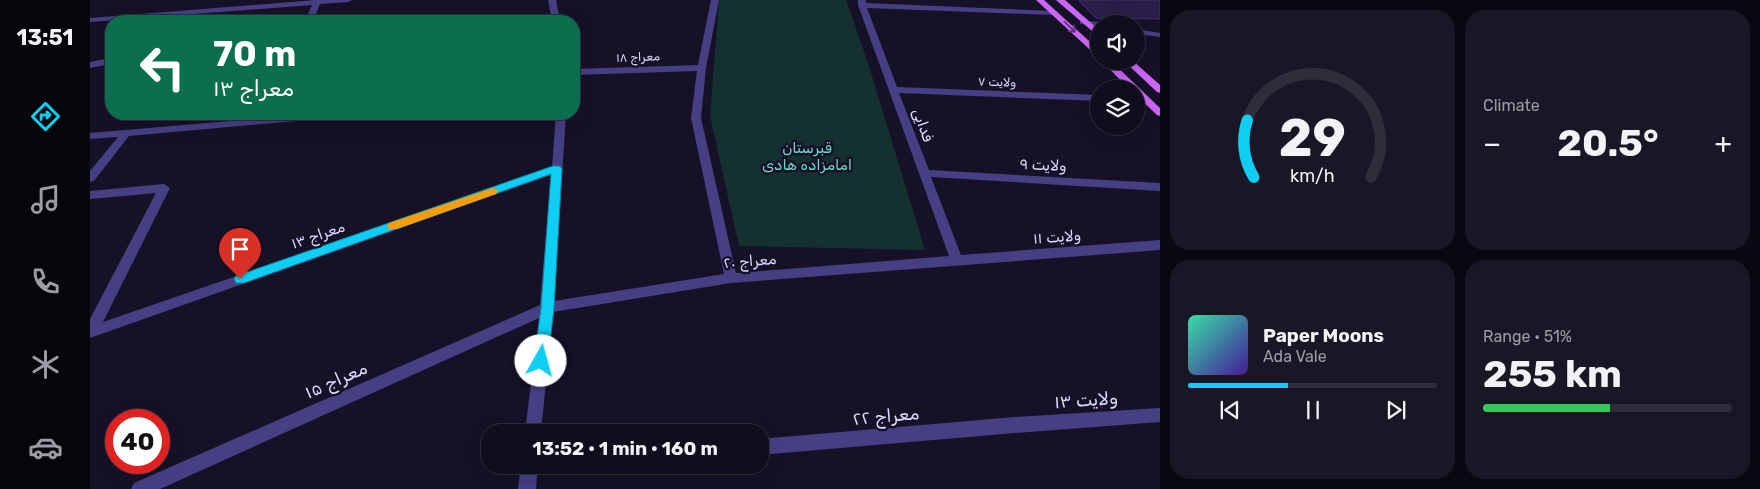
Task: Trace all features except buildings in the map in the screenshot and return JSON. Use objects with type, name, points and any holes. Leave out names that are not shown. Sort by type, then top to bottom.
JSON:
[{"type":"main road","points":[[1040,0],[1090,46]]},
{"type":"main road","points":[[1060,0],[1090,28]]},
{"type":"main road","points":[[1115,70],[1125,80]]},
{"type":"main road","points":[[1138,70],[1160,90]]},
{"type":"main road","points":[[1145,102],[1160,113]]},
{"type":"street","points":[[144,15],[262,4],[348,0]]},
{"type":"street","points":[[552,0],[555,15]]},
{"type":"street","points":[[715,0],[702,68],[696,118],[731,278]]},
{"type":"street","points":[[312,15],[318,2]]},
{"type":"street","points":[[862,2],[1054,12]]},
{"type":"street","name":"فدایی","points":[[862,2],[957,260]]},
{"type":"street","points":[[90,20],[105,19]]},
{"type":"street","points":[[1083,22],[1090,23]]},
{"type":"street","points":[[1145,32],[1160,35]]},
{"type":"street","points":[[90,65],[105,62]]},
{"type":"street","name":"معراج ۱۸","points":[[580,72],[702,68]]},
{"type":"street","name":"ولایت ۷","points":[[894,90],[1090,98]]},
{"type":"street","points":[[90,136],[241,120]]},
{"type":"street","points":[[534,424],[547,308],[561,120]]},
{"type":"street","points":[[90,178],[126,133]]},
{"type":"street","name":"معراج ۱۳","points":[[90,331],[557,169]]},
{"type":"street","name":"ولایت ۹","points":[[925,173],[1160,186]]},
{"type":"street","points":[[90,195],[164,188],[90,331]]},
{"type":"street","name":"ولایت ۱۱","points":[[957,260],[1160,245]]},
{"type":"street","name":"معراج ۲۰","points":[[547,308],[731,278],[957,260]]},
{"type":"street","name":"معراج ۱۵","points":[[140,489],[547,308]]},
{"type":"street","name":"ولایت ۱۳","points":[[1015,425],[1160,415]]},
{"type":"street","name":"معراج ۲۲","points":[[769,446],[1015,425]]},
{"type":"street","points":[[527,489],[528,474]]},
{"type":"green space","name":"قبرستان امامزاده هادی","points":[[719,0],[846,0],[868,63],[925,250],[739,246],[710,116]]},
{"type":"slow traffic","points":[[393,226],[493,191]]},
{"type":"route","points":[[240,279],[557,169],[547,308],[541,361]]}]
